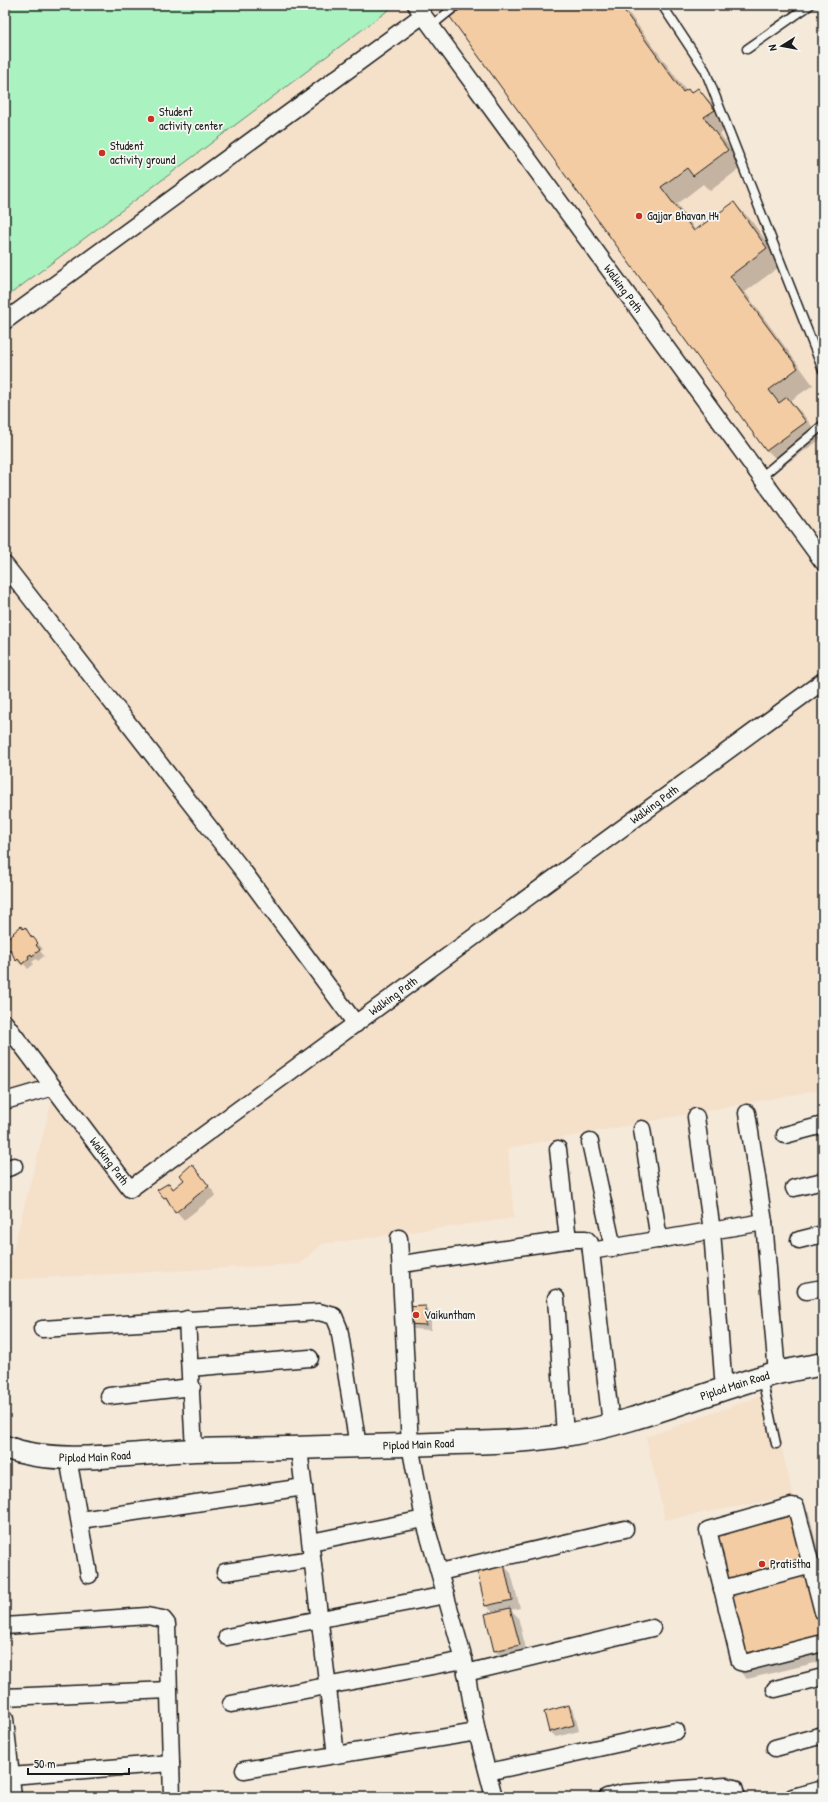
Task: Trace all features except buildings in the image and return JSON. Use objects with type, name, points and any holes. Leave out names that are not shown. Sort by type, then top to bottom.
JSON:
[{"type":"street","points":[[5,321],[423,15]]},
{"type":"street","name":"Walking Path","points":[[423,15],[823,562]]},
{"type":"street","points":[[5,565],[244,872],[355,1024]]},
{"type":"street","name":"Walking Path","points":[[5,1023],[130,1189],[823,681]]},
{"type":"street","points":[[5,1101],[53,1087]]},
{"type":"street","points":[[747,1113],[764,1222],[770,1375]]},
{"type":"street","points":[[696,1117],[712,1231],[724,1390]]},
{"type":"street","points":[[785,1135],[823,1125]]},
{"type":"street","points":[[642,1129],[659,1240]]},
{"type":"street","points":[[590,1142],[613,1248]]},
{"type":"street","points":[[558,1149],[568,1240]]},
{"type":"street","points":[[794,1188],[823,1181]]},
{"type":"street","points":[[591,1252],[764,1222]]},
{"type":"street","points":[[799,1240],[823,1234]]},
{"type":"street","points":[[399,1238],[402,1264],[410,1445],[424,1519],[440,1572],[465,1667],[477,1732],[494,1797]]},
{"type":"street","points":[[402,1264],[568,1240],[586,1239],[590,1243],[611,1424]]},
{"type":"street","points":[[806,1291],[823,1288]]},
{"type":"street","points":[[556,1298],[565,1436]]},
{"type":"street","points":[[42,1330],[187,1319],[319,1312],[334,1316],[339,1328],[358,1446]]},
{"type":"street","points":[[187,1319],[192,1387],[194,1450]]},
{"type":"street","points":[[190,1368],[310,1358]]},
{"type":"street","name":"Piplod Main Road","points":[[5,1447],[20,1453],[37,1456],[68,1458],[194,1450],[299,1449],[502,1442],[565,1436],[611,1424],[770,1375],[823,1364]]},
{"type":"street","points":[[109,1396],[192,1387]]},
{"type":"street","points":[[299,1449],[336,1755]]},
{"type":"street","points":[[68,1458],[89,1575]]},
{"type":"street","points":[[80,1520],[304,1487]]},
{"type":"street","points":[[823,1612],[797,1509],[794,1506],[708,1530],[739,1660],[741,1663],[823,1643]]},
{"type":"street","points":[[311,1542],[424,1519]]},
{"type":"street","points":[[440,1572],[625,1528]]},
{"type":"street","points":[[225,1572],[312,1559]]},
{"type":"street","points":[[722,1589],[812,1565]]},
{"type":"street","points":[[227,1637],[446,1595]]},
{"type":"street","points":[[5,1626],[147,1616],[163,1619],[167,1624],[172,1797]]},
{"type":"street","points":[[231,1704],[328,1686],[465,1667],[652,1628]]},
{"type":"street","points":[[775,1689],[823,1677]]},
{"type":"street","points":[[5,1697],[169,1690]]},
{"type":"street","points":[[5,1719],[13,1797]]},
{"type":"street","points":[[488,1772],[676,1731]]},
{"type":"street","points":[[244,1770],[477,1732]]},
{"type":"street","points":[[775,1748],[823,1735]]},
{"type":"street","points":[[10,1776],[171,1763]]},
{"type":"street","points":[[607,1797],[623,1795],[709,1792],[726,1786],[734,1788],[737,1797]]},
{"type":"street","points":[[793,1797],[823,1789]]},
{"type":"lane","points":[[423,15],[457,5]]},
{"type":"lane","points":[[662,5],[704,70],[823,370]]},
{"type":"lane","points":[[747,49],[810,5]]},
{"type":"lane","points":[[761,477],[823,425]]},
{"type":"lane","points":[[770,1375],[776,1444]]},
{"type":"shaded area","points":[[5,5],[658,5],[673,32],[707,65],[744,185],[790,281],[823,364],[823,1089],[508,1148],[514,1218],[322,1244],[300,1264],[5,1280],[53,1096],[5,1109]]},
{"type":"shaded area","points":[[769,1393],[793,1496],[665,1520],[646,1437]]},
{"type":"green space","name":"Student activity ground","points":[[5,5],[389,5],[391,8],[5,298]]},
{"type":"place","name":"Student activity center","points":[[151,119]]},
{"type":"place","name":"Student activity ground","points":[[102,153]]},
{"type":"place","name":"Gajjar Bhavan H4","points":[[639,216]]},
{"type":"place","name":"Vaikuntham","points":[[416,1315]]},
{"type":"place","name":"Pratistha","points":[[762,1564]]}]
